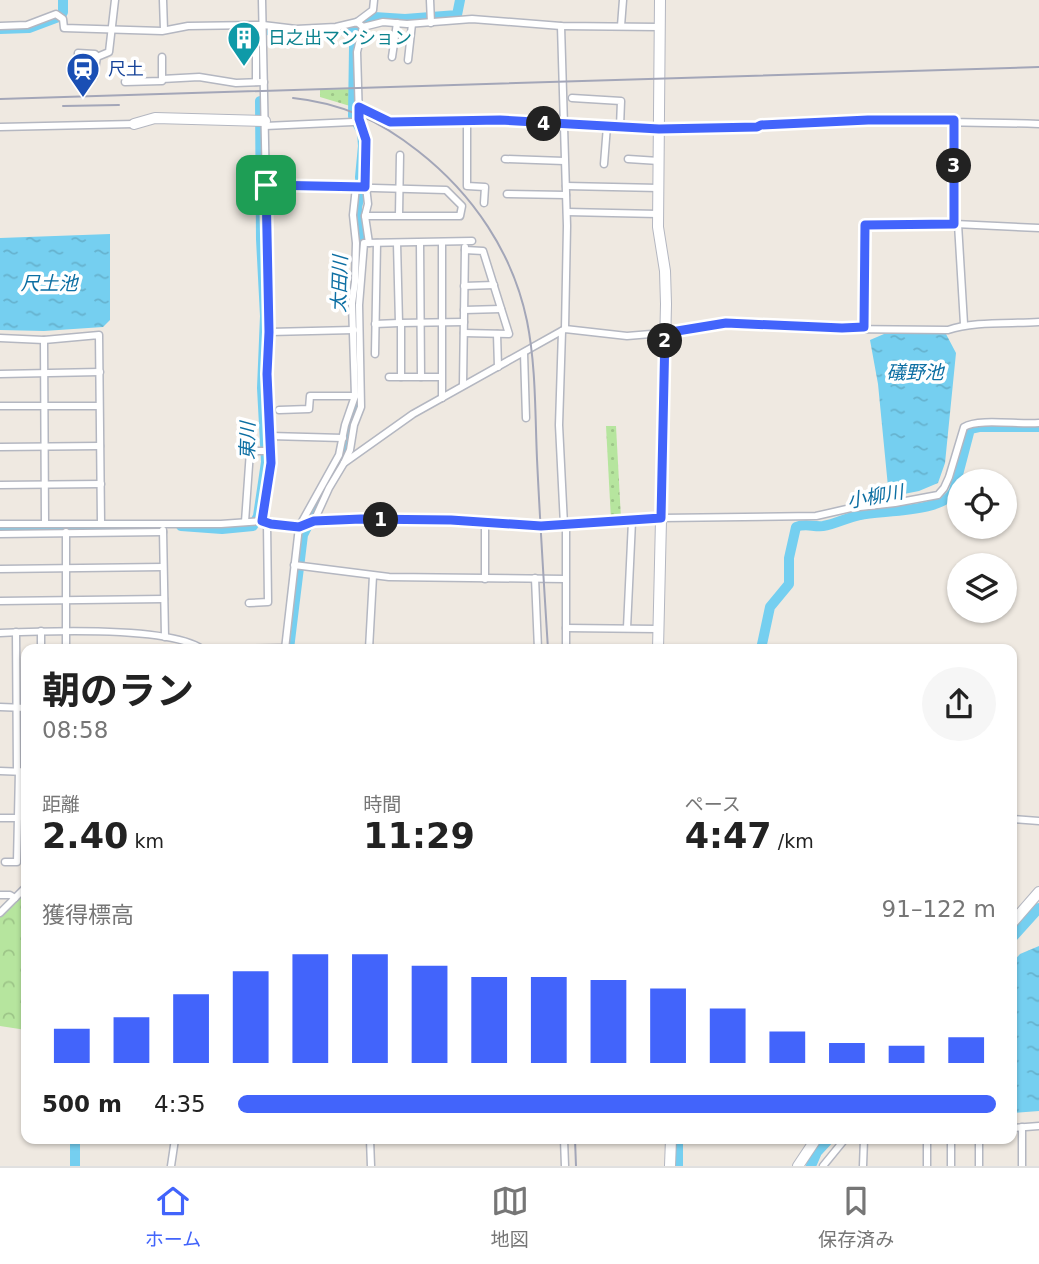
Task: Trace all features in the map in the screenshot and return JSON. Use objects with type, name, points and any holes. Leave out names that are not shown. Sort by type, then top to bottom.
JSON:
[{"type":"street","points":[[97,57],[108,52],[114,0]]},
{"type":"street","points":[[163,0],[164,30]]},
{"type":"street","points":[[249,603],[268,602],[264,522],[270,451],[267,374],[269,332],[262,0]]},
{"type":"street","points":[[0,26],[27,25],[60,16],[64,28],[164,30],[188,26],[263,25],[296,29],[336,27],[357,22],[373,10],[374,0]]},
{"type":"street","points":[[430,0],[431,23]]},
{"type":"street","points":[[621,26],[622,0]]},
{"type":"street","points":[[658,644],[665,333],[665,271],[658,214],[660,0]]},
{"type":"street","points":[[363,27],[374,23],[412,24],[472,19],[561,26],[659,27]]},
{"type":"street","points":[[357,22],[363,27]]},
{"type":"street","points":[[392,57],[397,23]]},
{"type":"street","points":[[408,60],[412,24]]},
{"type":"street","points":[[256,82],[256,41],[263,25]]},
{"type":"street","points":[[561,26],[567,212],[559,438],[565,525],[566,644]]},
{"type":"street","points":[[363,27],[357,52],[359,119],[366,140],[365,187],[368,192],[365,216],[369,243]]},
{"type":"street","points":[[77,72],[78,53],[95,54],[97,57]]},
{"type":"street","points":[[94,76],[97,57]]},
{"type":"street","points":[[162,57],[162,79]]},
{"type":"street","points":[[125,82],[199,77],[218,81],[264,82]]},
{"type":"street","points":[[572,98],[621,101],[620,127]]},
{"type":"street","points":[[359,107],[390,122],[500,120],[659,129],[757,127],[868,120],[1039,124]]},
{"type":"street","points":[[0,127],[134,124],[155,118],[353,122]]},
{"type":"street","points":[[954,120],[956,224],[964,324]]},
{"type":"street","points":[[467,121],[467,186],[485,187],[484,203]]},
{"type":"street","points":[[604,164],[607,126]]},
{"type":"street","points":[[399,215],[400,155]]},
{"type":"street","points":[[505,159],[564,161]]},
{"type":"street","points":[[628,159],[659,161]]},
{"type":"street","points":[[266,185],[446,190],[462,206],[460,216],[365,216]]},
{"type":"street","points":[[566,186],[659,188]]},
{"type":"street","points":[[314,521],[344,463],[363,399],[352,303],[356,243],[352,215],[356,187]]},
{"type":"street","points":[[508,194],[566,195]]},
{"type":"street","points":[[567,212],[658,214]]},
{"type":"street","points":[[864,327],[865,225],[956,224],[1039,228]]},
{"type":"street","points":[[442,242],[442,398]]},
{"type":"street","points":[[286,644],[299,527],[335,464],[355,396],[356,330],[364,243],[442,242],[467,244],[483,251],[509,334],[464,333]]},
{"type":"street","points":[[375,354],[377,243]]},
{"type":"street","points":[[397,243],[401,377]]},
{"type":"street","points":[[420,243],[421,377]]},
{"type":"street","points":[[463,386],[467,244]]},
{"type":"street","points":[[464,286],[494,285]]},
{"type":"street","points":[[464,310],[501,309]]},
{"type":"street","points":[[344,463],[387,430],[563,330],[627,336],[726,323],[948,330],[964,324],[1004,325],[1039,321]]},
{"type":"street","points":[[375,324],[464,322]]},
{"type":"street","points":[[269,332],[356,330]]},
{"type":"street","points":[[497,334],[498,367]]},
{"type":"street","points":[[0,338],[44,340],[99,335],[101,523]]},
{"type":"street","points":[[44,340],[45,523]]},
{"type":"street","points":[[524,353],[526,418]]},
{"type":"street","points":[[0,374],[100,372]]},
{"type":"street","points":[[389,377],[441,377]]},
{"type":"street","points":[[279,410],[309,409],[310,396],[355,396]]},
{"type":"street","points":[[0,406],[99,406]]},
{"type":"street","points":[[0,534],[248,522],[299,527],[314,521],[451,520],[565,525],[661,518],[816,516],[938,495],[949,477],[964,427],[972,422],[1019,425],[1039,422]]},
{"type":"street","points":[[270,436],[342,438]]},
{"type":"street","points":[[0,447],[100,446]]},
{"type":"street","points":[[248,522],[250,451],[270,451]]},
{"type":"street","points":[[0,485],[101,484]]},
{"type":"street","points":[[627,628],[632,521]]},
{"type":"street","points":[[485,522],[485,579]]},
{"type":"street","points":[[0,524],[45,523],[65,529],[101,523],[163,527]]},
{"type":"street","points":[[163,527],[164,637]]},
{"type":"street","points":[[65,529],[66,644]]},
{"type":"street","points":[[294,565],[373,576],[565,579]]},
{"type":"street","points":[[0,569],[163,567]]},
{"type":"street","points":[[369,644],[373,576]]},
{"type":"street","points":[[535,579],[538,644]]},
{"type":"street","points":[[0,601],[164,599]]},
{"type":"street","points":[[566,628],[657,629]]},
{"type":"street","points":[[41,631],[41,644]]},
{"type":"street","points":[[0,632],[65,631],[164,637],[195,644]]},
{"type":"street","points":[[5,862],[17,862],[21,771],[16,632]]},
{"type":"street","points":[[0,707],[21,708]]},
{"type":"street","points":[[0,771],[21,771]]},
{"type":"street","points":[[0,818],[18,818]]},
{"type":"street","points":[[1017,819],[1039,821]]},
{"type":"street","points":[[0,913],[21,892]]},
{"type":"street","points":[[1017,917],[1039,892]]},
{"type":"street","points":[[0,894],[10,894],[16,898]]},
{"type":"street","points":[[1017,1128],[1039,1126]]},
{"type":"street","points":[[1022,1127],[1022,1166]]},
{"type":"street","points":[[171,1166],[174,1144]]},
{"type":"street","points":[[370,1144],[371,1166]]},
{"type":"street","points":[[564,1144],[565,1166]]},
{"type":"street","points":[[670,1166],[671,1144]]},
{"type":"street","points":[[798,1166],[813,1144]]},
{"type":"street","points":[[823,1166],[841,1144]]},
{"type":"street","points":[[863,1166],[864,1144]]},
{"type":"street","points":[[927,1144],[927,1166]]},
{"type":"street","points":[[951,1144],[951,1166]]},
{"type":"street","points":[[979,1144],[979,1165]]},
{"type":"green space","points":[[353,89],[350,106],[320,97],[320,90]]},
{"type":"green space","points":[[606,426],[616,426],[621,519],[611,520]]},
{"type":"green space","points":[[21,894],[21,1029],[0,1026],[0,915]]},
{"type":"water","name":"尺土池","points":[[110,234],[110,320],[103,327],[44,331],[0,330],[0,238]]},
{"type":"water","name":"礒野池","points":[[884,334],[946,334],[956,353],[945,463],[938,483],[919,491],[889,497],[878,384],[870,340]]},
{"type":"water","points":[[1039,946],[1039,1111],[1017,1113],[1017,957]]},
{"type":"waterway","points":[[0,29],[29,28],[61,16],[63,0]]},
{"type":"waterway","name":"太田川","points":[[355,320],[360,244],[357,207],[361,192],[363,146],[362,132],[353,116],[354,47],[359,27],[374,17],[405,19],[457,15],[460,0]]},
{"type":"waterway","name":"東川","points":[[267,30],[313,33],[359,27]]},
{"type":"waterway","name":"東川","points":[[181,526],[222,529],[253,526],[258,516],[266,462],[262,388],[265,316],[261,239],[260,101]]},
{"type":"waterway","name":"太田川","points":[[290,644],[303,535],[338,466],[359,400],[356,347]]},
{"type":"waterway","name":"小柳川","points":[[762,644],[770,607],[789,584],[789,558],[796,527],[823,526],[860,515],[939,503],[954,490],[970,429],[1039,427]]},
{"type":"waterway","name":"東川","points":[[0,528],[134,527]]},
{"type":"waterway","points":[[1017,932],[1039,908]]},
{"type":"waterway","name":"太田川","points":[[75,1144],[75,1166]]},
{"type":"waterway","name":"小柳川","points":[[678,1144],[678,1166]]},
{"type":"waterway","points":[[811,1166],[817,1152],[824,1144]]},
{"type":"railway","points":[[0,99],[1039,67]]},
{"type":"railway","points":[[293,98],[328,104],[360,115],[418,151],[438,168],[473,206],[488,227],[512,272],[521,296],[532,355],[548,644]]},
{"type":"railway","points":[[63,106],[119,105]]},
{"type":"railway","points":[[575,1144],[576,1166]]},
{"type":"place","name":"日之出マンション","points":[[244,68]]},
{"type":"place","name":"尺土","points":[[83,99]]},
{"type":"route","points":[[359,107],[390,122],[500,120],[659,129],[757,127],[868,120],[954,120],[954,224],[865,225],[864,327],[726,323],[665,333],[661,518],[646,521],[541,526],[451,520],[361,519],[314,521],[299,527],[262,521],[271,463],[267,374],[269,332],[266,185],[365,187],[366,140],[359,119],[359,107]]}]
